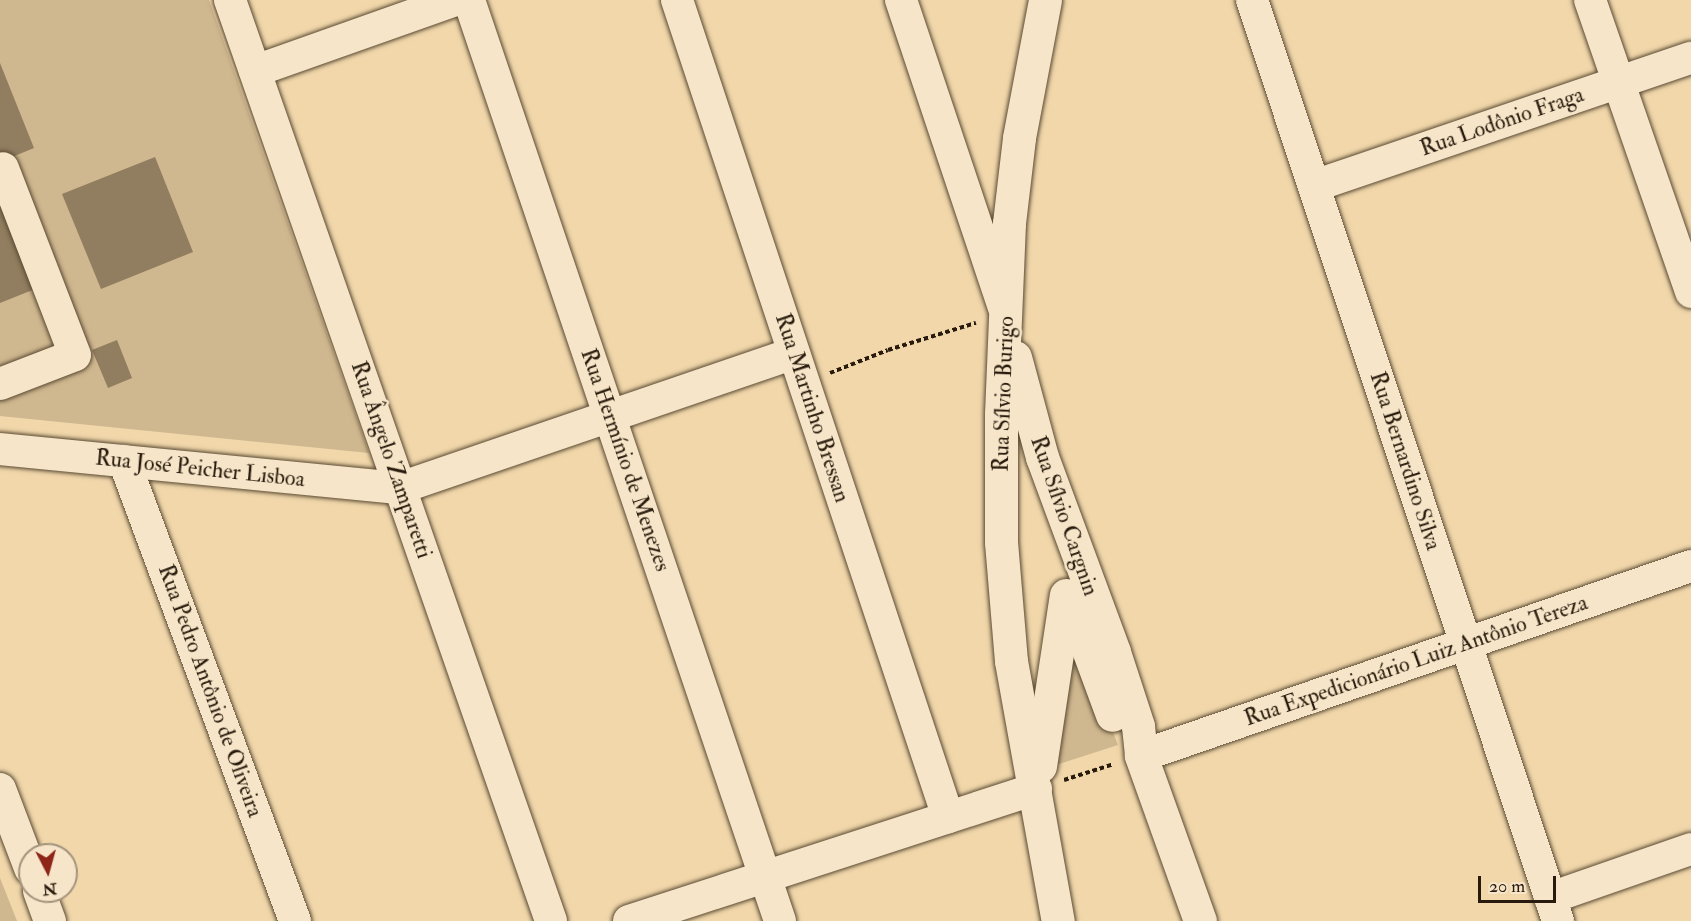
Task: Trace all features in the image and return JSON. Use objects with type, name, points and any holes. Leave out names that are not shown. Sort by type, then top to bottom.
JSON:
[{"type":"main road","name":"Rua Sílvio Burigo","points":[[1045,0],[1019,138],[1009,223],[1007,314],[1000,414],[1001,542],[1011,661],[1036,789],[1058,921]]},
{"type":"main road","name":"Rua Sílvio Cargnin","points":[[1007,314],[1028,412],[1071,541],[1135,714],[1141,756],[1200,921]]},
{"type":"main road","name":"Rua Sílvio Cargnin","points":[[1000,414],[1113,719],[1141,756]]},
{"type":"main road","name":"Rua Sílvio Burigo","points":[[1036,789],[1067,591],[1071,541]]},
{"type":"street","name":"Rua Ângelo Zamparetti","points":[[230,0],[551,921]]},
{"type":"street","points":[[255,71],[456,0]]},
{"type":"street","name":"Rua Hermínio de Menezes","points":[[469,0],[780,921]]},
{"type":"street","name":"Rua Martinho Bressan","points":[[677,0],[948,817]]},
{"type":"street","name":"Rua Sílvio Cargnin","points":[[901,0],[1007,314]]},
{"type":"street","name":"Rua Bernardino Silva","points":[[1252,0],[1554,910]]},
{"type":"street","points":[[1590,0],[1691,292]]},
{"type":"street","name":"Rua Lodônio Fraga","points":[[1314,186],[1691,58]]},
{"type":"street","points":[[0,384],[75,355],[3,168]]},
{"type":"street","points":[[400,488],[794,353]]},
{"type":"street","name":"Rua José Peicher Lisboa","points":[[0,449],[400,488]]},
{"type":"street","name":"Rua Pedro Antônio de Oliveira","points":[[124,461],[296,921]]},
{"type":"street","name":"Rua Expedicionário Luiz Antônio Tereza","points":[[1141,756],[1691,566]]},
{"type":"street","points":[[0,789],[21,843]]},
{"type":"street","points":[[629,921],[1036,789]]},
{"type":"street","points":[[1554,910],[1691,849]]},
{"type":"street","points":[[43,903],[50,921]]},
{"type":"path","points":[[804,384],[888,350],[1007,314]]},
{"type":"shaded area","points":[[0,0],[209,0],[369,453],[0,416]]},
{"type":"shaded area","points":[[1072,630],[1118,745],[1056,765]]},
{"type":"shaded area","points":[[0,878],[17,921],[0,921]]},
{"type":"building","points":[[0,63],[34,148],[0,162]]},
{"type":"building","points":[[155,157],[193,252],[101,289],[62,194]]},
{"type":"building","points":[[0,202],[35,289],[0,303]]},
{"type":"building","points":[[117,340],[132,378],[108,388],[92,350]]}]
